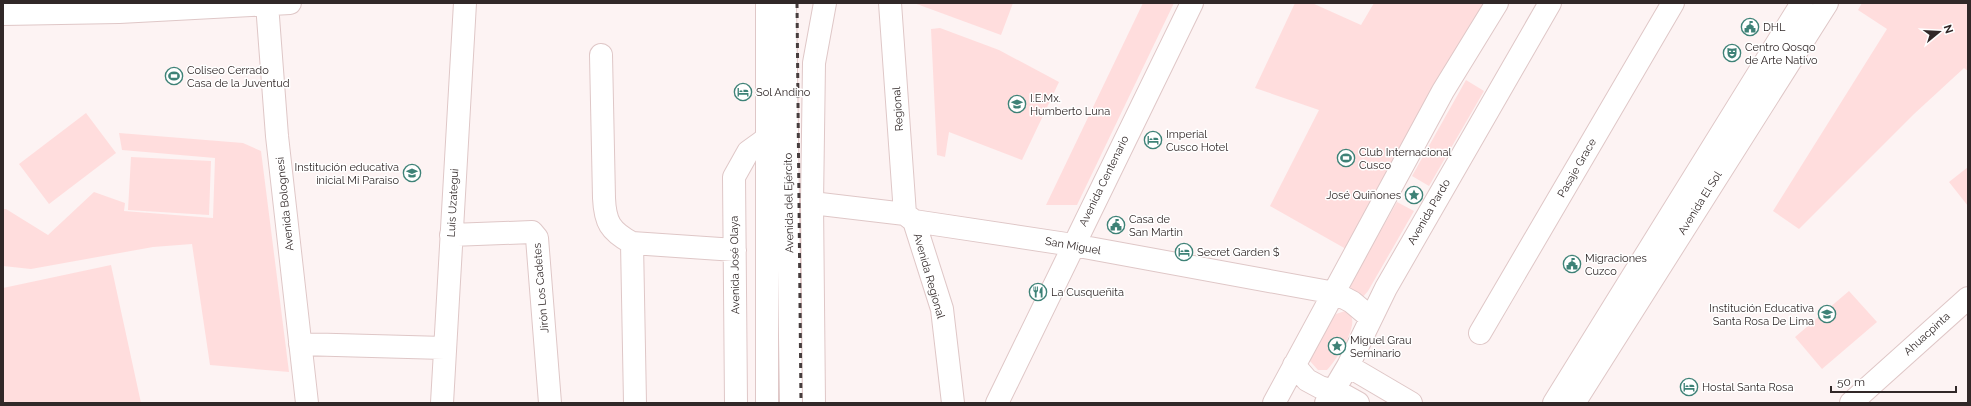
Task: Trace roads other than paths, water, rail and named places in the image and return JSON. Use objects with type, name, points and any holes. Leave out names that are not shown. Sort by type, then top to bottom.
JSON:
[{"type":"street","points":[[3,14],[119,7],[290,3]]},
{"type":"street","name":"Luis Uzategui","points":[[442,403],[465,3]]},
{"type":"street","points":[[758,3],[767,60]]},
{"type":"street","name":"Avenida del Ejército","points":[[767,3],[766,139],[768,397]]},
{"type":"street","name":"Avenida del Ejército","points":[[785,3],[791,403]]},
{"type":"street","name":"Avenida del Ejército","points":[[814,3],[812,203],[814,403]]},
{"type":"street","points":[[814,63],[825,3]]},
{"type":"street","name":"Regional","points":[[890,3],[910,218]]},
{"type":"street","name":"Avenida Centenario","points":[[997,403],[1192,3]]},
{"type":"street","points":[[1274,403],[1335,293],[1443,91],[1497,3]]},
{"type":"street","name":"Avenida Pardo","points":[[1330,397],[1348,366],[1386,288],[1550,3]]},
{"type":"street","name":"Pasaje Grace","points":[[1480,333],[1673,3]]},
{"type":"street","name":"Avenida Bolognesi","points":[[267,4],[277,136],[307,403]]},
{"type":"street","name":"Avenida El Sol","points":[[1554,403],[1813,6]]},
{"type":"street","name":"Avenida El Sol","points":[[1574,403],[1813,6]]},
{"type":"street","points":[[601,55],[604,213],[608,224],[622,237],[632,243],[735,250]]},
{"type":"street","name":"Avenida José Olaya","points":[[736,403],[734,177],[748,152],[766,139]]},
{"type":"street","name":"San Miguel","points":[[812,203],[1073,246],[1335,293],[1352,302],[1371,318]]},
{"type":"street","name":"Avenida Regional","points":[[910,218],[942,309],[953,403]]},
{"type":"street","name":"Jirón Los Cadetes","points":[[451,235],[532,232],[535,234],[537,238],[550,403]]},
{"type":"street","points":[[632,243],[635,403]]},
{"type":"street","name":"Ahuacpinta","points":[[1851,403],[1968,298]]},
{"type":"street","points":[[300,344],[444,348]]},
{"type":"street","points":[[1294,366],[1307,380],[1320,387],[1330,397],[1358,403]]},
{"type":"street","points":[[1348,366],[1411,403]]},
{"type":"railway","points":[[797,3],[801,403]]},
{"type":"place","name":"DHL","points":[[1750,27]]},
{"type":"place","name":"Centro Qosqo de Arte Nativo","points":[[1732,53]]},
{"type":"place","name":"Coliseo Cerrado Casa de la Juventud","points":[[174,76]]},
{"type":"place","name":"Sol Andino","points":[[743,92]]},
{"type":"place","name":"I.E.Mx. Humberto Luna","points":[[1017,104]]},
{"type":"place","name":"Imperial Cusco Hotel","points":[[1153,140]]},
{"type":"place","name":"Club Internacional Cusco","points":[[1346,158]]},
{"type":"place","name":"Institución educativa inicial Mi Paraiso","points":[[412,173]]},
{"type":"place","name":"José Quiñones","points":[[1414,195]]},
{"type":"place","name":"Casa de San Martin","points":[[1116,225]]},
{"type":"place","name":"Secret Garden $","points":[[1184,252]]},
{"type":"place","name":"Migraciones Cuzco","points":[[1572,264]]},
{"type":"place","name":"La Cusqueñita","points":[[1038,292]]},
{"type":"place","name":"Institución Educativa Santa Rosa De Lima","points":[[1827,314]]},
{"type":"place","name":"Miguel Grau Seminario","points":[[1337,346]]},
{"type":"place","name":"Hostal Santa Rosa","points":[[1689,387]]}]
